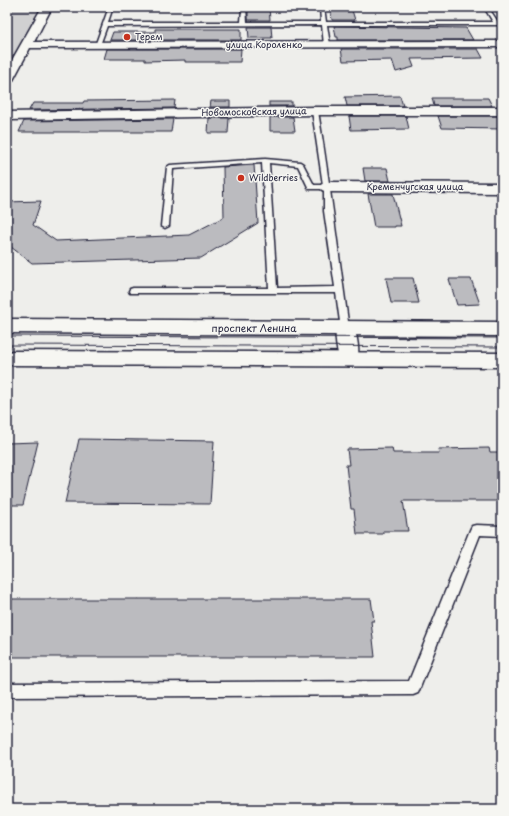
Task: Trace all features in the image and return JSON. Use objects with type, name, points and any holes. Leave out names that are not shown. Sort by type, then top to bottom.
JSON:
[{"type":"main road","name":"проспект Ленина","points":[[7,326],[502,329]]},
{"type":"main road","points":[[7,358],[502,360]]},
{"type":"street","points":[[7,80],[47,7]]},
{"type":"street","name":"улица Короленко","points":[[27,45],[502,44]]},
{"type":"street","name":"Новомосковская улица","points":[[7,116],[315,111],[502,111]]},
{"type":"street","name":"Кременчугская улица","points":[[328,187],[502,188]]},
{"type":"street","points":[[345,329],[349,359]]},
{"type":"lane","points":[[97,45],[111,7]]},
{"type":"lane","points":[[244,7],[244,24]]},
{"type":"lane","points":[[322,7],[328,45]]},
{"type":"lane","points":[[486,7],[499,23]]},
{"type":"lane","points":[[105,24],[499,23]]},
{"type":"lane","points":[[315,111],[328,187],[328,211],[345,329]]},
{"type":"lane","points":[[165,226],[170,167],[265,161],[300,164],[312,187],[328,187]]},
{"type":"lane","points":[[265,161],[272,290]]},
{"type":"lane","points":[[133,291],[340,290]]},
{"type":"lane","points":[[7,690],[413,688],[476,530],[502,531]]},
{"type":"shaded area","points":[[7,7],[47,7],[7,80]]},
{"type":"building","points":[[248,7],[269,7],[270,20],[248,20]]},
{"type":"building","points":[[330,7],[351,7],[355,20],[332,20]]},
{"type":"building","points":[[334,26],[466,28],[473,40],[338,40]]},
{"type":"building","points":[[248,27],[271,27],[272,38],[249,38]]},
{"type":"building","points":[[155,29],[241,29],[241,40],[110,40],[113,32],[155,32]]},
{"type":"building","points":[[107,49],[241,49],[240,62],[185,62],[185,60],[145,61],[145,59],[104,59]]},
{"type":"building","points":[[341,49],[478,49],[483,58],[411,59],[414,67],[396,72],[392,60],[343,61]]},
{"type":"building","points":[[400,96],[403,106],[347,106],[345,97]]},
{"type":"building","points":[[432,98],[488,98],[492,106],[434,106]]},
{"type":"building","points":[[175,100],[174,108],[29,110],[33,103]]},
{"type":"building","points":[[211,101],[230,101],[230,107],[210,107]]},
{"type":"building","points":[[269,102],[292,102],[292,106],[269,106]]},
{"type":"building","points":[[349,116],[406,116],[409,129],[351,130]]},
{"type":"building","points":[[438,116],[498,116],[502,123],[502,129],[442,128]]},
{"type":"building","points":[[270,117],[293,117],[295,131],[270,131]]},
{"type":"building","points":[[209,118],[229,118],[228,133],[208,133]]},
{"type":"building","points":[[173,119],[171,132],[19,132],[24,121]]},
{"type":"building","points":[[254,165],[258,223],[201,258],[32,263],[7,244],[7,202],[41,201],[33,225],[56,241],[189,235],[224,217],[223,167]]},
{"type":"building","points":[[363,168],[387,168],[390,181],[365,181]]},
{"type":"building","points":[[368,194],[393,194],[401,226],[374,227]]},
{"type":"building","points":[[386,278],[413,278],[419,303],[391,303]]},
{"type":"building","points":[[449,279],[471,279],[480,304],[457,305]]},
{"type":"building","points":[[79,439],[214,441],[210,504],[65,503]]},
{"type":"building","points":[[38,442],[23,505],[7,505],[7,443]]},
{"type":"building","points":[[392,448],[393,453],[439,453],[438,449],[489,448],[490,452],[502,452],[502,501],[403,501],[408,531],[383,531],[383,534],[357,534],[354,509],[351,509],[346,465],[349,465],[347,449]]},
{"type":"building","points":[[7,599],[371,599],[374,621],[371,621],[375,657],[7,657]]},
{"type":"tram line","points":[[7,336],[502,338]]},
{"type":"tram line","points":[[7,345],[502,347]]},
{"type":"place","name":"Терем","points":[[127,37]]},
{"type":"place","name":"Wildberries","points":[[241,178]]}]
